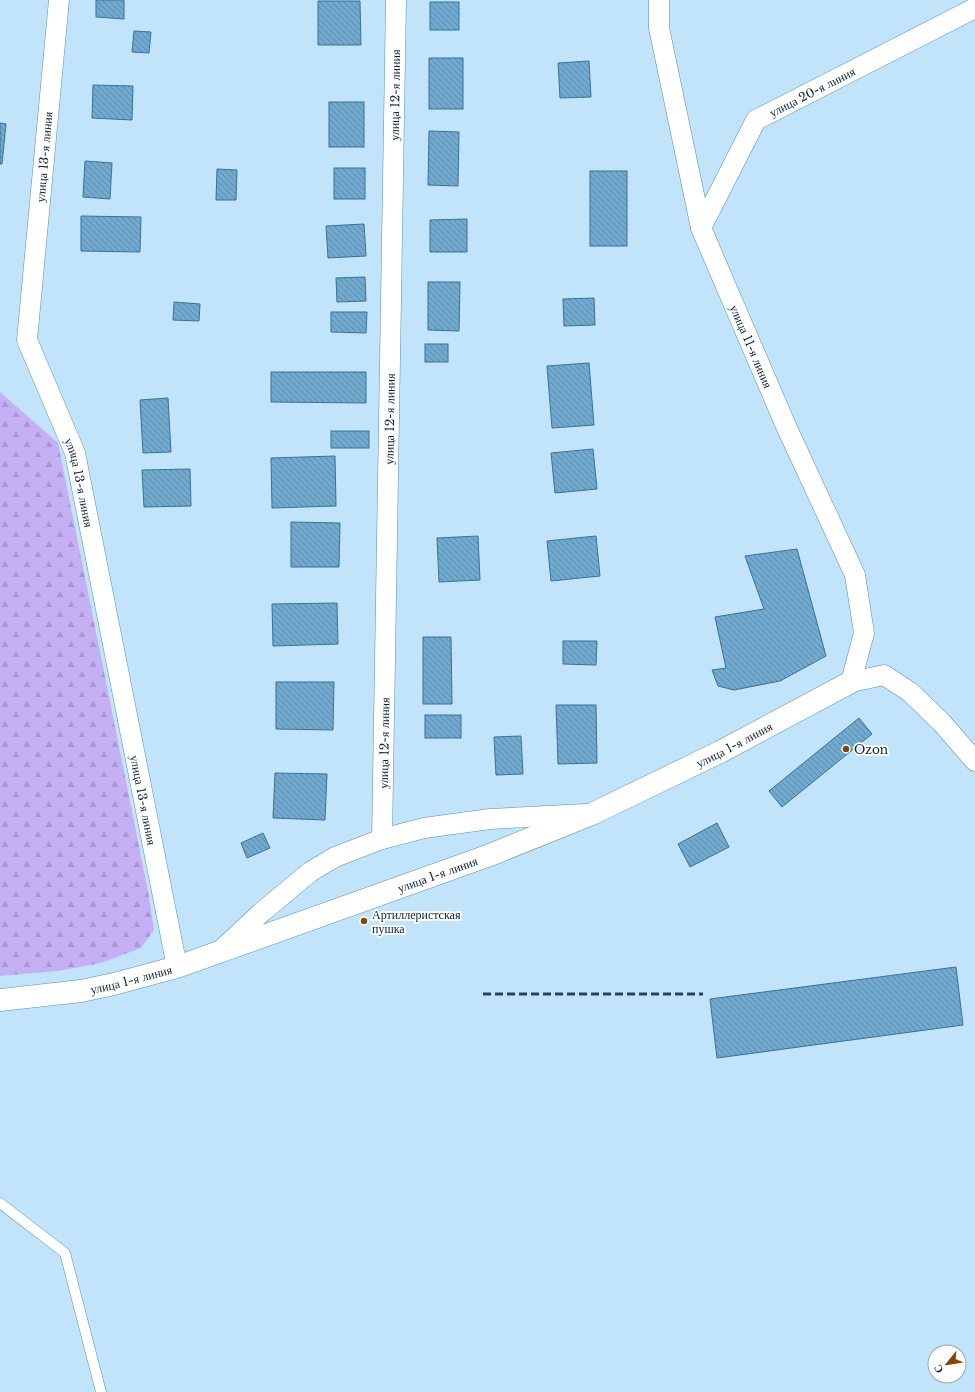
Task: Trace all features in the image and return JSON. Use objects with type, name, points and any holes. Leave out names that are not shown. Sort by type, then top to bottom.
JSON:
[{"type":"street","name":"улица 13-я линия","points":[[59,0],[27,340],[76,453],[177,966]]},
{"type":"street","name":"улица 12-я линия","points":[[382,839],[396,0]]},
{"type":"street","name":"улица 11-я линия","points":[[660,0],[659,28],[701,228],[786,426],[855,575],[864,633],[851,682]]},
{"type":"street","name":"улица 20-я линия","points":[[701,228],[756,120],[975,8]]},
{"type":"street","points":[[851,682],[884,674],[910,692],[942,723],[975,761]]},
{"type":"street","name":"улица 1-я линия","points":[[0,1000],[81,991],[114,984],[177,966],[490,855],[594,813],[720,752],[851,682]]},
{"type":"street","points":[[220,951],[262,912],[310,872],[335,857],[382,839],[424,828],[490,819],[594,813]]},
{"type":"lane","points":[[0,1203],[65,1253],[100,1392]]},
{"type":"green space","points":[[0,392],[58,443],[148,891],[154,930],[141,948],[101,963],[58,971],[0,976]]},
{"type":"building","points":[[96,0],[124,0],[124,19],[96,17]]},
{"type":"building","points":[[318,1],[360,1],[361,45],[318,45]]},
{"type":"building","points":[[430,2],[459,2],[459,30],[430,30]]},
{"type":"building","points":[[134,31],[151,32],[149,53],[132,52]]},
{"type":"building","points":[[429,58],[463,58],[463,109],[429,109]]},
{"type":"building","points":[[589,61],[591,97],[560,98],[558,63]]},
{"type":"building","points":[[93,85],[133,86],[132,120],[92,118]]},
{"type":"building","points":[[329,102],[364,102],[364,147],[329,147]]},
{"type":"building","points":[[0,123],[6,124],[2,164],[0,164]]},
{"type":"building","points":[[429,131],[459,132],[458,186],[428,185]]},
{"type":"building","points":[[85,161],[112,163],[110,199],[83,197]]},
{"type":"building","points":[[334,168],[365,168],[365,199],[334,199]]},
{"type":"building","points":[[217,169],[237,170],[236,200],[216,200]]},
{"type":"building","points":[[590,171],[627,171],[627,246],[590,246]]},
{"type":"building","points":[[81,216],[141,217],[140,252],[81,251]]},
{"type":"building","points":[[467,219],[467,252],[430,252],[430,220]]},
{"type":"building","points":[[364,224],[366,256],[328,258],[326,226]]},
{"type":"building","points":[[365,277],[366,301],[337,302],[336,278]]},
{"type":"building","points":[[428,282],[460,282],[459,331],[428,330]]},
{"type":"building","points":[[594,298],[595,325],[564,326],[563,299]]},
{"type":"building","points":[[174,302],[200,304],[199,321],[173,320]]},
{"type":"building","points":[[331,312],[367,312],[366,333],[331,332]]},
{"type":"building","points":[[425,344],[448,344],[448,362],[425,362]]},
{"type":"building","points":[[589,363],[594,425],[552,428],[547,366]]},
{"type":"building","points":[[271,372],[366,372],[366,403],[271,402]]},
{"type":"building","points":[[168,398],[171,452],[143,453],[140,400]]},
{"type":"building","points":[[331,431],[369,431],[369,448],[331,448]]},
{"type":"building","points":[[593,449],[597,489],[555,493],[551,453]]},
{"type":"building","points":[[335,456],[336,506],[272,508],[271,458]]},
{"type":"building","points":[[190,469],[191,506],[144,507],[142,470]]},
{"type":"building","points":[[291,522],[340,523],[339,567],[291,567]]},
{"type":"building","points":[[478,536],[480,580],[439,582],[437,538]]},
{"type":"building","points":[[596,536],[600,576],[551,581],[547,541]]},
{"type":"building","points":[[797,549],[826,656],[780,681],[734,690],[718,686],[712,670],[726,668],[715,617],[764,609],[745,556]]},
{"type":"building","points":[[337,603],[338,644],[273,646],[272,604]]},
{"type":"building","points":[[423,637],[451,637],[452,704],[423,704]]},
{"type":"building","points":[[563,641],[597,641],[596,665],[563,664]]},
{"type":"building","points":[[276,682],[334,682],[333,730],[276,729]]},
{"type":"building","points":[[556,705],[596,705],[597,763],[558,764]]},
{"type":"building","points":[[425,715],[461,715],[461,738],[425,738]]},
{"type":"building","points":[[859,718],[872,734],[782,807],[769,791]]},
{"type":"building","points":[[521,736],[523,774],[496,775],[494,737]]},
{"type":"building","points":[[275,773],[327,774],[325,820],[273,818]]},
{"type":"building","points":[[717,823],[729,847],[690,867],[678,844]]},
{"type":"building","points":[[263,833],[270,848],[247,858],[241,843]]},
{"type":"building","points":[[956,967],[963,1025],[717,1058],[710,999]]},
{"type":"railway","points":[[483,994],[703,994]]},
{"type":"place","name":"Ozon","points":[[846,749]]},
{"type":"place","name":"Артиллеристская пушка","points":[[364,921]]}]
